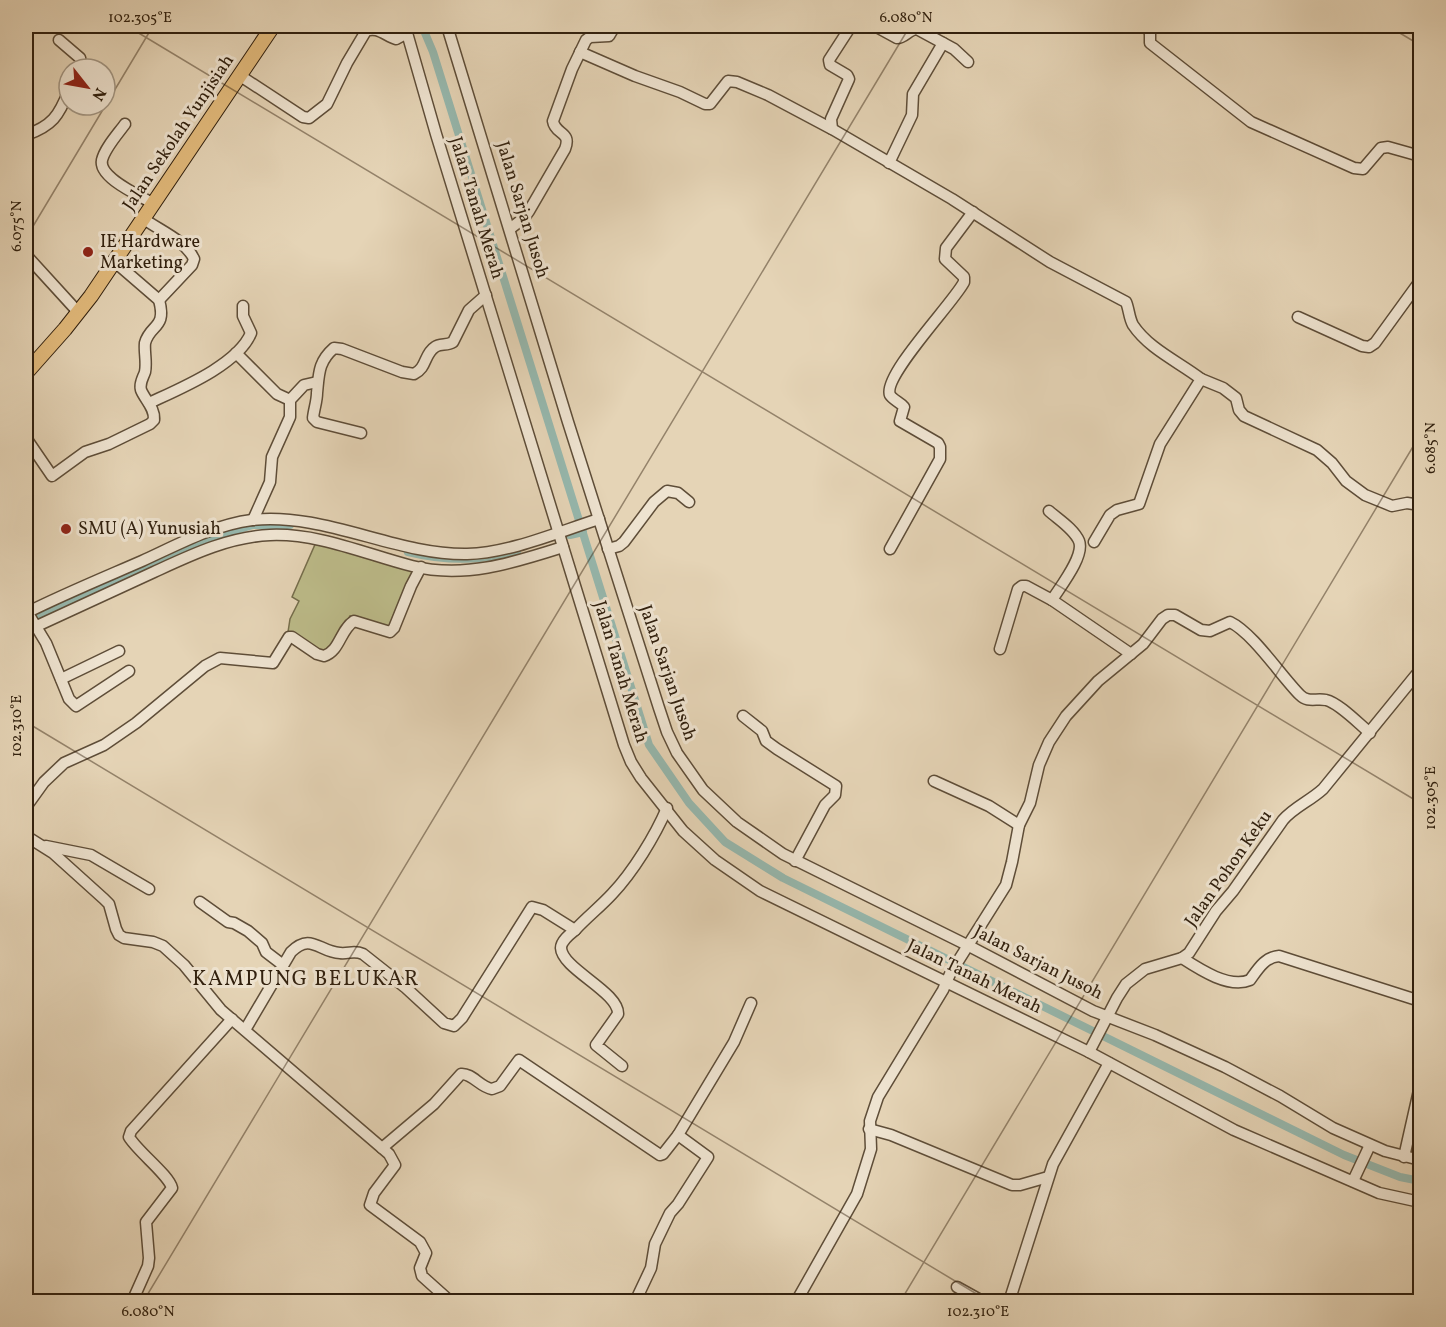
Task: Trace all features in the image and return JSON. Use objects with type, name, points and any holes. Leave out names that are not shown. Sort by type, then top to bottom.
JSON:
[{"type":"main road","name":"Jalan Sekolah Yunjisiah","points":[[26,373],[78,312],[115,262],[273,26]]},
{"type":"street","name":"Jalan Sarjan Jusoh","points":[[447,26],[511,228],[594,520],[608,549],[667,732],[677,753],[703,790],[754,835],[795,861],[1105,1022],[1155,1035],[1225,1066],[1368,1148],[1420,1160]]},
{"type":"street","points":[[511,228],[529,212],[568,142],[567,137],[554,126],[553,121],[580,51],[590,38],[609,36],[615,26]]},
{"type":"street","points":[[832,129],[831,119],[849,79],[847,75],[830,65],[829,60],[851,26]]},
{"type":"street","points":[[875,26],[897,38],[914,29],[954,49],[968,62]]},
{"type":"street","points":[[1146,26],[1150,33],[1150,43],[1240,115],[1261,128],[1354,168],[1363,169],[1382,148],[1388,147],[1420,156]]},
{"type":"street","points":[[239,75],[303,117],[309,118],[327,104],[366,31],[371,29],[396,39],[406,29]]},
{"type":"street","name":"Jalan Tanah Merah","points":[[406,29],[486,295],[563,530],[563,547],[624,745],[642,778],[683,831],[699,847],[760,891],[948,977],[1092,1047],[1109,1063],[1207,1118],[1354,1179],[1379,1193],[1420,1202]]},
{"type":"street","points":[[59,40],[79,57]]},
{"type":"street","points":[[889,163],[912,115],[913,94],[943,43]]},
{"type":"street","points":[[580,51],[705,104],[710,104],[723,84],[733,80],[768,95],[832,129],[973,212],[1050,262],[1126,302],[1132,323],[1160,350],[1201,379],[1223,388],[1236,398],[1239,410],[1244,416],[1317,450],[1332,463],[1346,481],[1365,495],[1392,506],[1407,503],[1420,505]]},
{"type":"street","points":[[26,135],[52,123],[57,115]]},
{"type":"street","points":[[125,124],[102,159],[102,169],[108,176],[154,204]]},
{"type":"street","points":[[890,549],[940,459],[941,452],[938,443],[900,421],[904,407],[890,395],[892,381],[916,343],[964,282],[964,277],[948,264],[944,254],[973,212]]},
{"type":"street","points":[[144,219],[179,242],[194,256],[192,265],[159,300]]},
{"type":"street","points":[[26,255],[78,312]]},
{"type":"street","points":[[26,438],[52,476],[85,452],[109,444],[152,422],[154,415],[140,383],[145,368],[145,344],[161,320],[159,300],[115,262]]},
{"type":"street","points":[[1298,317],[1362,346],[1370,346],[1375,343],[1420,281]]},
{"type":"street","points":[[362,433],[315,420],[313,415],[318,392],[317,382],[326,355],[334,348],[342,349],[402,372],[414,374],[420,371],[436,345],[449,345],[453,342],[469,310],[486,295]]},
{"type":"street","points":[[149,402],[194,383],[244,345],[251,333],[243,316],[243,306]]},
{"type":"street","points":[[236,353],[277,394],[290,400]]},
{"type":"street","points":[[1094,542],[1110,515],[1117,510],[1139,504],[1160,444],[1201,379]]},
{"type":"street","points":[[253,520],[270,482],[272,458],[290,417],[290,400],[304,385],[317,382]]},
{"type":"street","points":[[608,549],[624,542],[654,502],[667,491],[678,493],[689,502]]},
{"type":"street","points":[[1049,511],[1074,534],[1080,543],[1080,554],[1052,600]]},
{"type":"street","points":[[28,619],[213,529],[253,520],[298,522],[373,546],[421,567],[479,570],[563,547]]},
{"type":"street","points":[[28,619],[197,552],[250,537],[272,535],[469,554],[518,545],[594,520]]},
{"type":"street","points":[[26,807],[44,782],[64,763],[104,745],[136,723],[205,666],[220,658],[273,663],[290,637],[316,654],[324,656],[332,652],[346,627],[354,621],[390,632],[394,628],[421,567]]},
{"type":"street","points":[[1000,649],[1018,589],[1026,586],[1052,600],[1131,654]]},
{"type":"street","points":[[796,1302],[856,1194],[871,1149],[870,1121],[878,1097],[943,990],[948,977],[1006,885],[1019,825],[1030,803],[1045,751],[1066,716],[1098,681],[1143,644],[1162,619],[1168,615],[1175,615],[1201,630],[1210,631],[1230,622],[1241,630],[1302,697],[1313,701],[1329,701],[1370,733]]},
{"type":"street","points":[[28,619],[46,643],[69,699],[76,706],[129,671]]},
{"type":"street","points":[[61,680],[119,651]]},
{"type":"street","name":"Jalan Pohon Keku","points":[[1182,958],[1195,947],[1216,911],[1233,891],[1282,820],[1323,789],[1420,670]]},
{"type":"street","points":[[743,716],[762,731],[766,741],[791,760],[836,786],[835,795],[825,805],[795,861]]},
{"type":"street","points":[[934,781],[989,806],[1019,825]]},
{"type":"street","points":[[622,1066],[596,1045],[618,1014],[616,1003],[586,978],[563,954],[561,948],[563,942],[612,895],[652,839],[667,808]]},
{"type":"street","points":[[26,836],[62,860],[109,904],[119,934],[124,938],[153,942],[163,946],[184,965],[221,1010],[389,1154],[395,1165],[374,1193],[370,1205],[420,1242],[426,1253],[420,1268],[422,1276],[451,1302]]},
{"type":"street","points":[[43,846],[91,855],[149,889]]},
{"type":"street","points":[[200,902],[228,922],[234,922],[248,931],[262,943],[266,952],[283,965]]},
{"type":"street","points":[[245,1030],[291,952],[303,943],[318,944],[340,954],[357,951],[393,977],[444,1023],[453,1026],[462,1018],[532,907],[543,910],[575,930]]},
{"type":"street","points":[[1092,1047],[1117,998],[1134,977],[1145,969],[1182,958],[1196,967],[1238,983],[1250,980],[1263,963],[1271,957],[1280,956],[1420,1001]]},
{"type":"street","points":[[382,1148],[434,1104],[461,1074],[467,1074],[484,1087],[492,1089],[500,1086],[519,1060],[660,1155],[678,1135],[734,1042],[751,1004]]},
{"type":"street","points":[[132,1302],[148,1266],[146,1222],[172,1188],[170,1181],[129,1137],[131,1131],[232,1019]]},
{"type":"street","points":[[1009,1302],[1048,1177],[1059,1151],[1109,1063]]},
{"type":"street","points":[[1404,1157],[1420,1086]]},
{"type":"street","points":[[869,1129],[891,1135],[1012,1185],[1048,1177]]},
{"type":"street","points":[[635,1302],[651,1268],[655,1244],[670,1213],[708,1157],[678,1135]]},
{"type":"street","points":[[1354,1179],[1368,1148]]},
{"type":"street","points":[[957,1287],[984,1302]]},
{"type":"shaded area","points":[[317,540],[416,567],[389,628],[350,616],[334,645],[322,653],[288,632],[290,619],[299,601],[292,597]]},
{"type":"waterway","points":[[422,26],[433,52],[649,745],[689,803],[725,842],[783,878],[1344,1155],[1400,1177],[1420,1181]]},
{"type":"waterway","points":[[26,621],[216,536],[253,525],[290,525]]},
{"type":"waterway","points":[[570,535],[583,532]]},
{"type":"waterway","points":[[408,552],[435,557],[476,559],[517,551]]},
{"type":"place","name":"IE Hardware Marketing","points":[[88,252]]},
{"type":"place","name":"SMU (A) Yunusiah","points":[[66,529]]},
{"type":"district","name":"KAMPUNG BELUKAR","points":[[306,979]]}]
